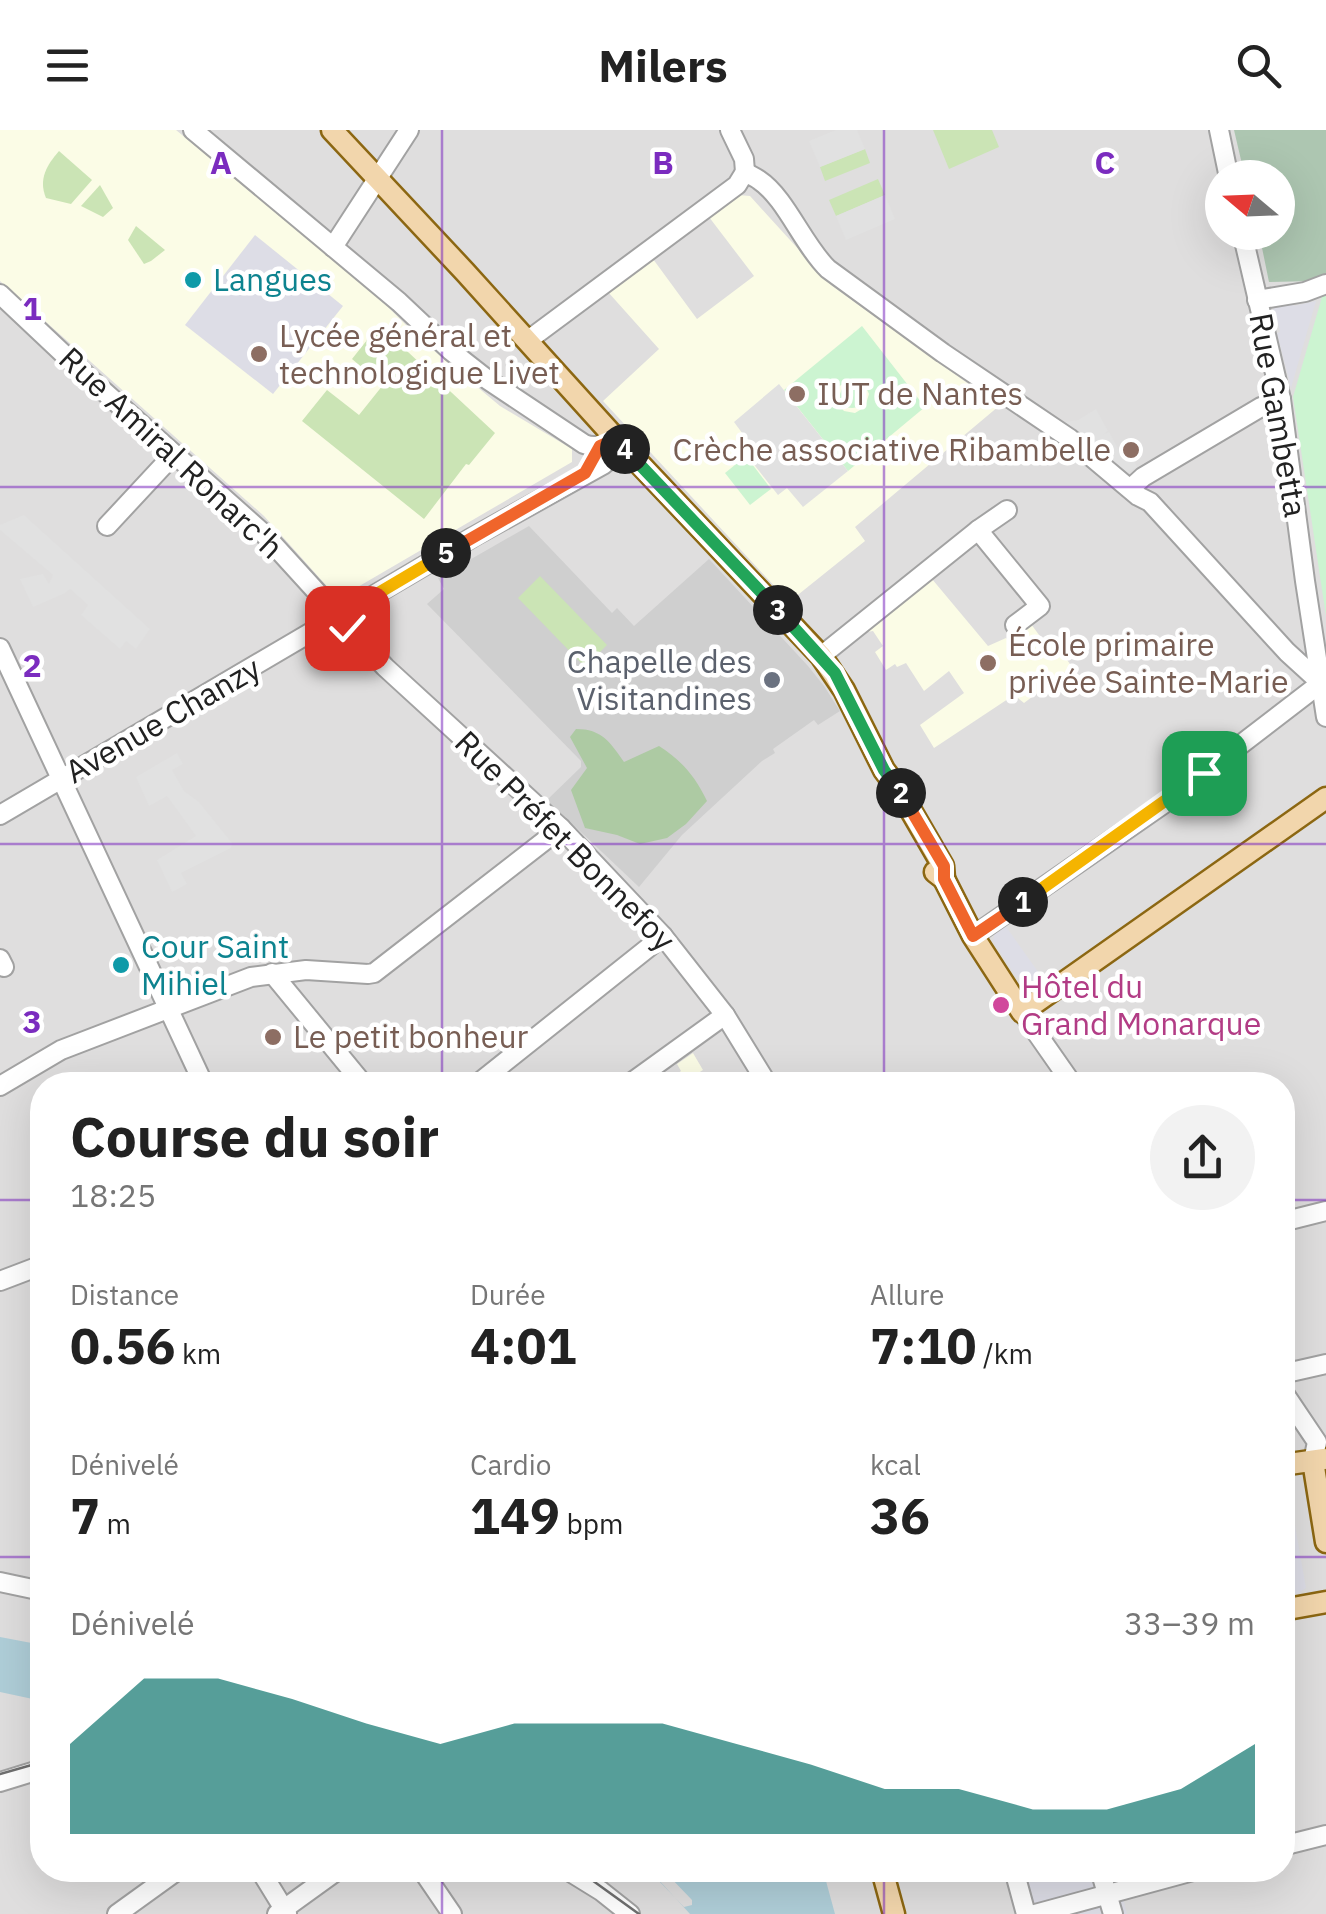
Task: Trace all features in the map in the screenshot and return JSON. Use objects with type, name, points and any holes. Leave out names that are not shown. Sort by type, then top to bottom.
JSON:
[{"type":"main road","points":[[332,130],[466,272],[608,442],[821,656],[844,690],[884,770],[944,866],[944,879],[973,936],[1022,1012],[1326,798]]},
{"type":"main road","points":[[1295,1463],[1320,1460],[1326,1542]]},
{"type":"main road","points":[[1295,1608],[1326,1602]]},
{"type":"main road","points":[[885,1882],[894,1914]]},
{"type":"street","points":[[193,130],[488,380],[584,444],[590,447],[608,442]]},
{"type":"street","points":[[332,246],[409,130]]},
{"type":"street","points":[[527,342],[737,185],[746,172],[730,130]]},
{"type":"street","points":[[1219,130],[1225,160]]},
{"type":"street","points":[[746,172],[763,182],[828,269],[943,353],[1070,438],[1150,502],[1286,652],[1321,683],[1162,805],[973,936]]},
{"type":"street","name":"Rue Gambetta","points":[[1246,250],[1281,399],[1326,713]]},
{"type":"street","points":[[1258,300],[1322,286]]},
{"type":"street","points":[[0,320],[6,299]]},
{"type":"street","name":"Rue Amiral Ronarc'h","points":[[6,299],[262,533],[338,617]]},
{"type":"street","points":[[1130,488],[1244,417],[1281,399]]},
{"type":"street","name":"Avenue Chanzy","points":[[0,814],[602,465],[610,458],[608,442]]},
{"type":"street","points":[[107,526],[174,454]]},
{"type":"street","points":[[821,656],[1008,510]]},
{"type":"street","points":[[978,530],[1040,606],[1016,625]]},
{"type":"street","name":"Rue Préfet Bonnefoy","points":[[338,617],[386,667],[561,828],[664,936],[726,1015],[760,1072]]},
{"type":"street","points":[[0,648],[198,1072]]},
{"type":"street","points":[[0,1086],[61,1050],[250,977],[306,970],[374,973],[561,828]]},
{"type":"street","points":[[492,1072],[664,936]]},
{"type":"street","points":[[272,973],[353,1072]]},
{"type":"street","points":[[1022,1012],[1060,1072]]},
{"type":"street","points":[[646,1072],[726,1015]]},
{"type":"street","points":[[1295,1219],[1326,1211]]},
{"type":"street","points":[[0,1282],[30,1270]]},
{"type":"street","points":[[1295,1371],[1326,1364]]},
{"type":"street","points":[[1295,1410],[1316,1442],[1320,1460]]},
{"type":"street","points":[[0,1582],[30,1588]]},
{"type":"street","points":[[0,1782],[30,1773]]},
{"type":"street","points":[[1295,1843],[1326,1835]]},
{"type":"street","points":[[117,1914],[161,1882]]},
{"type":"street","points":[[266,1882],[282,1912],[322,1882]]},
{"type":"street","points":[[430,1882],[452,1914]]},
{"type":"street","points":[[586,1882],[630,1914]]},
{"type":"street","points":[[1017,1882],[1026,1914]]},
{"type":"street","points":[[1107,1882],[1114,1893],[1113,1914]]},
{"type":"street","points":[[1034,1914],[1154,1882]]},
{"type":"shaded area","points":[[0,130],[1326,130],[1326,1914],[0,1914]]},
{"type":"shaded area","name":"Lycée général et technologique Livet","points":[[0,130],[176,130],[382,301],[420,339],[500,406],[572,449],[572,462],[344,595],[333,593],[264,516],[0,281]]},
{"type":"shaded area","points":[[836,130],[857,130],[865,149],[820,167],[809,141]]},
{"type":"shaded area","points":[[1234,130],[1326,130],[1326,275],[1315,281],[1269,282],[1262,250],[1295,250],[1295,160],[1241,160]]},
{"type":"shaded area","name":"IUT de Nantes","points":[[738,195],[750,196],[831,285],[999,406],[855,527],[865,541],[789,602],[603,401],[659,349],[608,292],[653,259],[697,319],[754,276],[709,217]]},
{"type":"shaded area","points":[[885,195],[895,219],[846,240],[836,216]]},
{"type":"shaded area","points":[[255,235],[343,306],[273,394],[185,325]]},
{"type":"shaded area","points":[[1292,301],[1294,306],[1316,301],[1291,388],[1277,318],[1269,319],[1269,315],[1276,306]]},
{"type":"shaded area","points":[[779,384],[848,471],[803,507],[787,488],[778,495],[741,448],[748,441],[734,422]]},
{"type":"shaded area","points":[[1096,409],[1108,431],[1102,435],[1109,432],[1120,452],[1127,448],[1134,460],[1137,467],[1127,473],[1092,441],[1089,443],[1064,426]]},
{"type":"shaded area","points":[[24,515],[150,629],[136,649],[126,641],[120,649],[81,615],[88,605],[70,589],[33,607],[20,579],[43,574],[49,584],[53,575],[0,530],[0,525]]},
{"type":"shaded area","points":[[529,526],[612,613],[617,608],[634,626],[709,559],[808,666],[840,711],[818,725],[814,720],[773,749],[775,753],[682,835],[639,887],[547,800],[581,767],[581,761],[427,604],[444,589],[438,578]]},
{"type":"shaded area","name":"École primaire privée Sainte-Marie","points":[[932,579],[988,646],[1006,638],[1009,641],[1031,624],[1042,639],[1048,635],[1052,638],[1072,667],[1024,703],[1014,695],[934,748],[920,725],[964,693],[949,671],[924,691],[906,663],[886,670],[875,652],[883,646],[873,631],[867,632]]},
{"type":"shaded area","points":[[177,753],[183,764],[172,770],[184,791],[199,802],[232,843],[231,848],[181,873],[187,884],[172,892],[157,860],[196,836],[167,796],[149,806],[136,777]]},
{"type":"shaded area","points":[[1002,921],[1046,983],[1030,984],[1015,975],[993,941]]},
{"type":"shaded area","points":[[693,1053],[703,1070],[680,1072],[677,1064]]},
{"type":"shaded area","points":[[1295,1526],[1306,1588],[1295,1595]]},
{"type":"shaded area","points":[[1007,1882],[1119,1882],[1127,1914],[1015,1914]]},
{"type":"green space","points":[[933,130],[992,130],[999,147],[949,169]]},
{"type":"green space","points":[[865,149],[870,163],[825,181],[820,167]]},
{"type":"green space","points":[[59,151],[92,180],[71,204],[46,198],[44,191],[45,173]]},
{"type":"green space","points":[[878,179],[885,195],[836,216],[829,200]]},
{"type":"green space","points":[[100,185],[113,208],[103,217],[81,206]]},
{"type":"green space","points":[[136,226],[165,250],[144,264],[128,240]]},
{"type":"green space","points":[[1326,295],[1326,616],[1293,397],[1322,297]]},
{"type":"green space","points":[[379,325],[495,433],[424,519],[302,421],[327,390],[359,415],[383,385],[352,359]]},
{"type":"green space","points":[[862,326],[925,407],[848,471],[784,390]],"holes":[[[848,380],[863,385],[869,394],[865,407],[855,413],[844,411],[835,401],[837,388]]]},
{"type":"green space","points":[[852,384],[864,396],[852,408],[840,396]]},
{"type":"green space","points":[[746,456],[771,489],[750,505],[725,473]]},
{"type":"green space","points":[[540,576],[607,645],[585,667],[518,598]]},
{"type":"green space","points":[[576,729],[593,731],[604,738],[624,762],[659,746],[687,770],[707,801],[667,838],[640,844],[585,828],[571,790],[587,768],[570,737]]},
{"type":"water","points":[[0,1637],[30,1643],[30,1698],[0,1692]]},
{"type":"water","points":[[675,1882],[826,1882],[835,1914],[690,1914],[675,1898],[684,1907],[692,1905],[692,1900]]},
{"type":"tram line","points":[[0,1774],[30,1765]]},
{"type":"tram line","points":[[595,1882],[639,1914]]},
{"type":"place","name":"Langues","points":[[193,280]]},
{"type":"place","name":"Lycée général et technologique Livet","points":[[259,354]]},
{"type":"place","name":"IUT de Nantes","points":[[797,394]]},
{"type":"place","name":"Crèche associative Ribambelle","points":[[1131,450]]},
{"type":"place","name":"École primaire privée Sainte-Marie","points":[[988,663]]},
{"type":"place","name":"Chapelle des Visitandines","points":[[772,680]]},
{"type":"place","name":"Cour Saint Mihiel","points":[[121,965]]},
{"type":"place","name":"Hôtel du Grand Monarque","points":[[1001,1005]]},
{"type":"place","name":"Le petit bonheur","points":[[273,1037]]},
{"type":"route","points":[[347,628],[338,617],[585,473],[600,446],[616,439],[835,673],[884,770],[944,866],[944,879],[973,936],[1204,773]]}]
